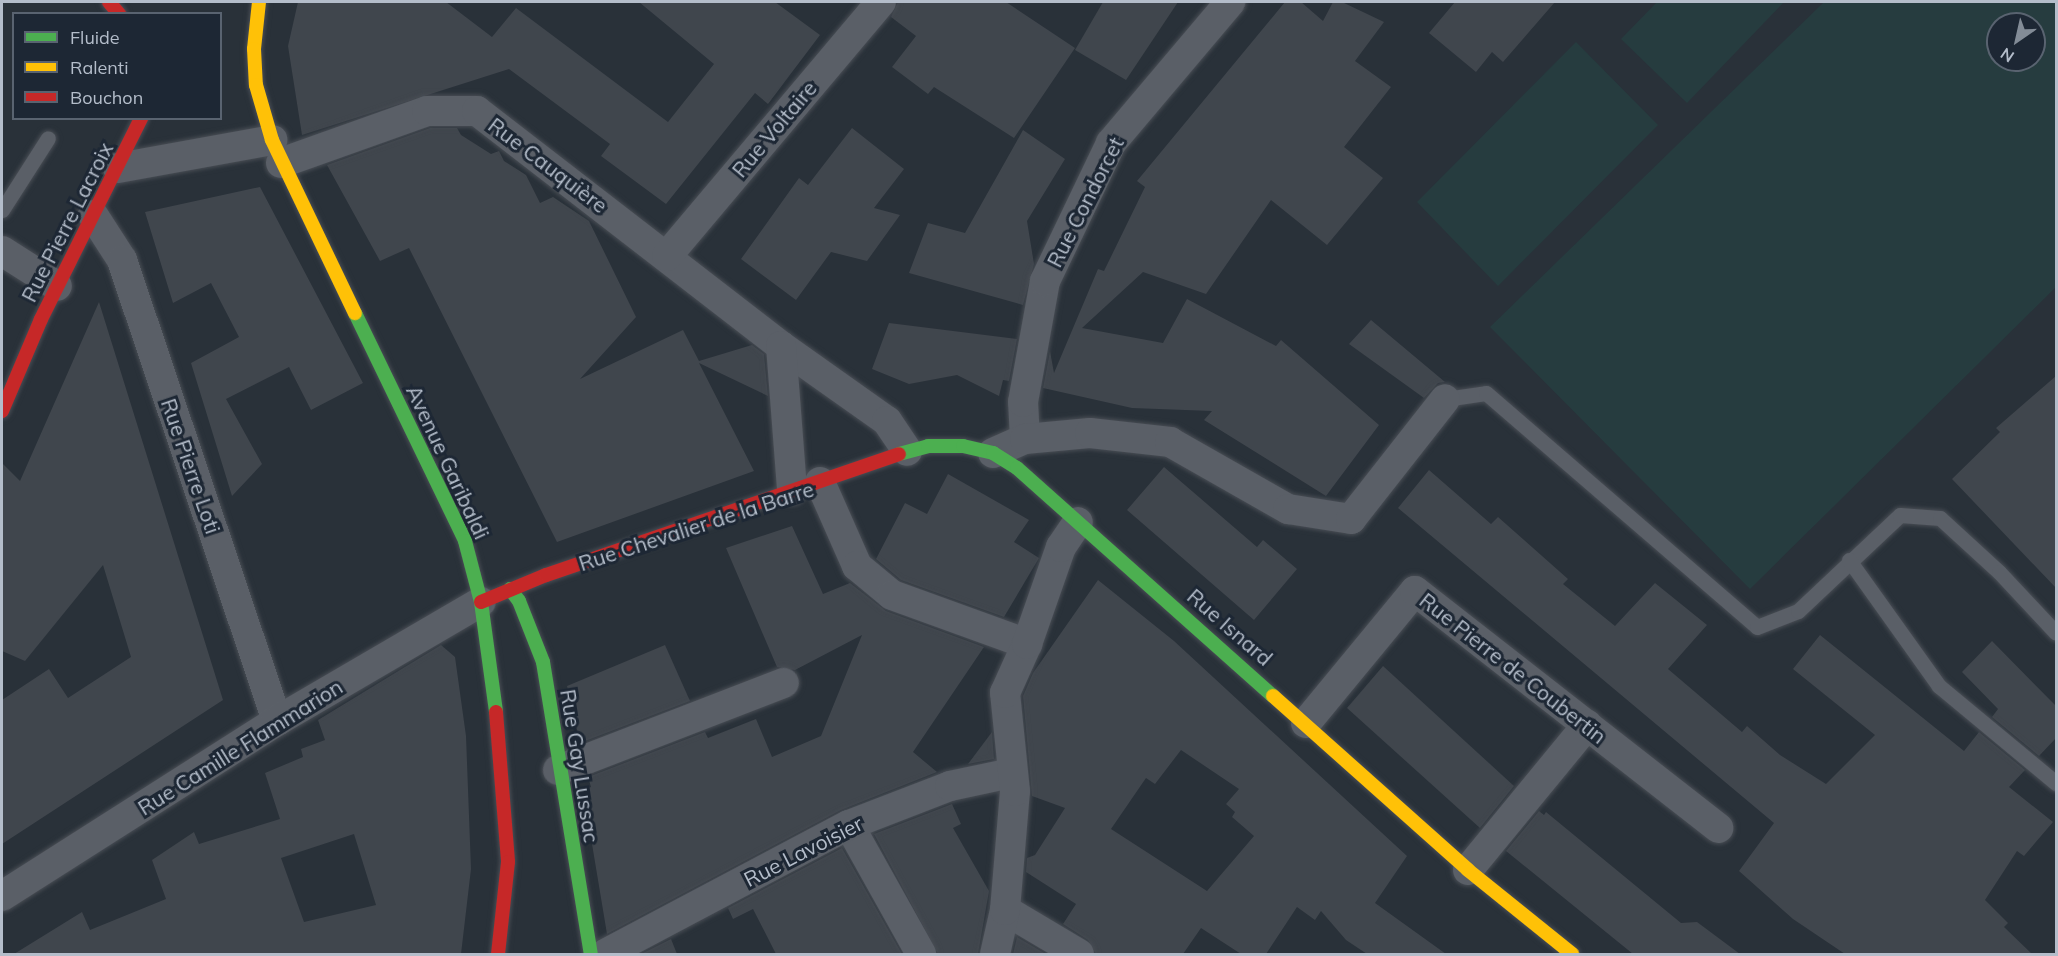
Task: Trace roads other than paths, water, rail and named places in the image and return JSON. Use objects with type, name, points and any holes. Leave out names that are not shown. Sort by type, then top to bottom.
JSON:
[{"type":"street","name":"Avenue Garibaldi","points":[[259,2],[254,49],[256,85],[276,151],[465,541],[481,602],[494,689],[508,862],[498,954]]},
{"type":"street","name":"Rue Condorcet","points":[[1025,439],[1023,402],[1045,281],[1111,143],[1230,2]]},
{"type":"street","name":"Rue Voltaire","points":[[667,256],[873,4]]},
{"type":"street","name":"Rue Cauquière","points":[[118,168],[276,151],[427,111],[477,111],[781,346],[887,421],[906,452]]},
{"type":"street","name":"Rue Pierre Lacroix","points":[[2,411],[57,286],[140,120]]},
{"type":"street","name":"Rue Pierre Loti","points":[[93,215],[122,260],[278,722]]},
{"type":"street","points":[[2,251],[57,286]]},
{"type":"street","points":[[781,346],[806,486]]},
{"type":"street","points":[[993,453],[1025,439],[1090,433],[1170,442],[1288,509],[1351,519],[1445,399]]},
{"type":"street","name":"Rue Isnard","points":[[806,486],[928,446],[963,446],[993,453],[1017,468],[1306,723],[1468,870],[1572,954]]},
{"type":"street","name":"Rue Chevalier de la Barre","points":[[481,602],[510,589],[806,486],[857,566],[892,595],[1027,644]]},
{"type":"street","points":[[995,954],[1005,910],[1015,791],[1011,773],[1005,693],[1027,644],[1060,547],[1078,522]]},
{"type":"street","points":[[508,615],[510,589]]},
{"type":"street","name":"Rue Gay Lussac","points":[[510,589],[519,602],[543,662],[558,770],[591,954]]},
{"type":"street","name":"Rue Pierre de Coubertin","points":[[1306,723],[1415,591],[1718,828]]},
{"type":"street","name":"Rue Camille Flammarion","points":[[2,896],[278,722],[481,602]]},
{"type":"street","points":[[558,770],[784,683]]},
{"type":"street","points":[[1468,870],[1587,725]]},
{"type":"street","name":"Avenue Garibaldi","points":[[503,801],[514,772]]},
{"type":"street","name":"Rue Lavoisier","points":[[605,954],[849,825],[950,786],[1011,773]]},
{"type":"street","points":[[849,825],[921,954]]},
{"type":"street","points":[[1005,910],[1079,954]]},
{"type":"lane","points":[[2,210],[48,138]]},
{"type":"lane","points":[[1445,399],[1486,393],[1756,627],[1798,611],[1849,560],[1900,515],[1940,518],[1999,572],[2056,633]]},
{"type":"lane","points":[[1849,560],[1939,686],[2056,783]]}]
